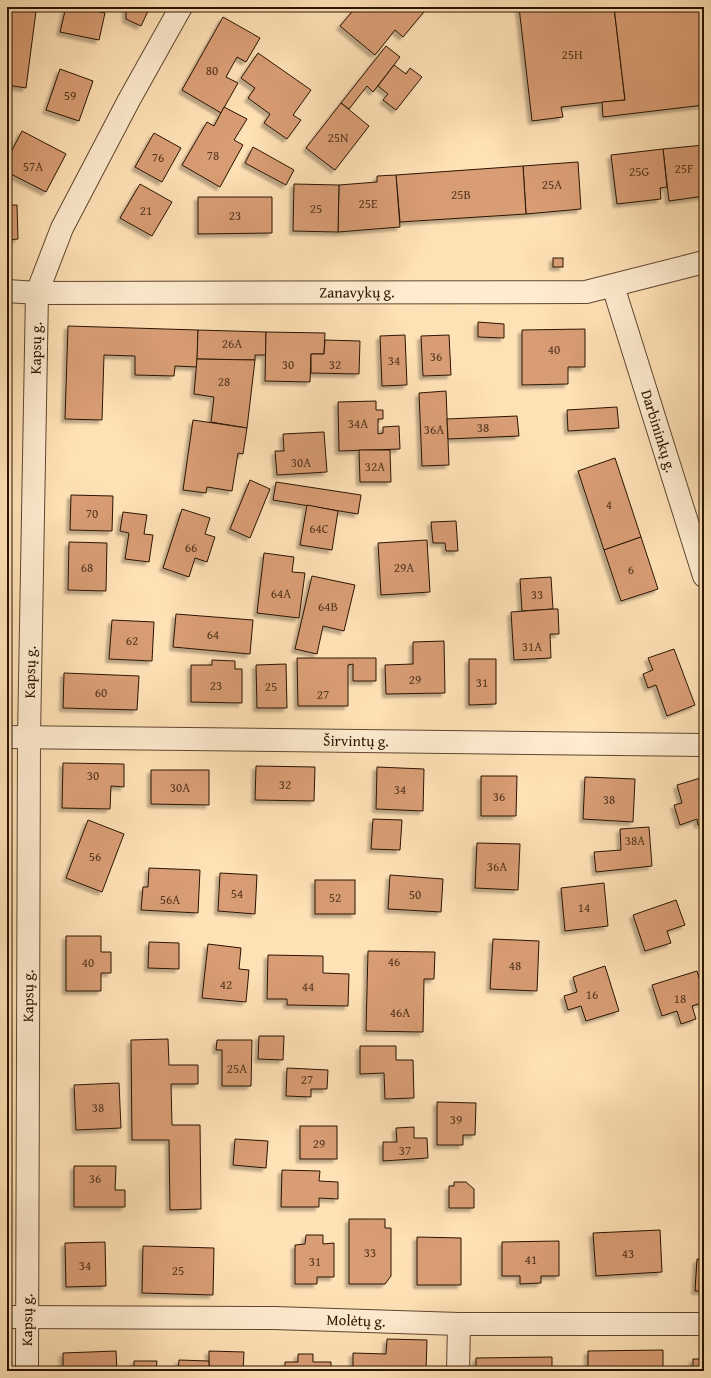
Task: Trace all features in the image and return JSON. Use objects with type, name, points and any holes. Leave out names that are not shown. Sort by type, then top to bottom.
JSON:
[{"type":"street","name":"Kapsų g.","points":[[27,1371],[17,1317],[37,293],[62,228],[125,106],[180,7]]},
{"type":"street","name":"Zanavykų g.","points":[[7,291],[37,293],[586,292],[704,262]]},
{"type":"street","name":"Darbininkų g.","points":[[614,286],[704,576]]},
{"type":"street","name":"Širvintų g.","points":[[7,737],[704,745]]},
{"type":"street","name":"Molėtų g.","points":[[17,1317],[274,1318],[459,1324],[704,1324]]},
{"type":"street","points":[[458,1371],[459,1324]]},
{"type":"building","points":[[66,7],[79,7],[105,13],[99,40],[60,32]]},
{"type":"building","points":[[126,7],[150,7],[141,26],[126,19]]},
{"type":"building","points":[[356,7],[428,7],[403,37],[395,30],[375,55],[340,26]]},
{"type":"building","points":[[519,7],[614,7],[625,100],[561,107],[563,117],[532,121]]},
{"type":"building","points":[[614,7],[704,7],[704,105],[603,117],[602,102],[625,100]]},
{"type":"building","points":[[12,8],[36,11],[26,88],[7,85],[7,36]]},
{"type":"building","points":[[223,17],[260,38],[246,62],[237,57],[226,77],[238,83],[221,113],[182,90]]},
{"type":"building","points":[[386,46],[400,57],[373,92],[367,86],[349,109],[341,103]]},
{"type":"building","points":[[258,53],[311,90],[293,115],[301,120],[287,139],[264,123],[270,114],[248,98],[255,88],[241,78]]},
{"type":"building","points":[[394,65],[406,74],[410,68],[422,77],[396,110],[383,100],[388,94],[378,86]]},
{"type":"building","points":[[60,69],[93,81],[79,121],[46,110]]},
{"type":"building","points":[[341,103],[369,126],[335,170],[306,148]]},
{"type":"building","points":[[224,107],[247,119],[234,140],[243,145],[220,187],[182,165],[207,122],[214,126]]},
{"type":"building","points":[[22,131],[66,154],[46,192],[7,172],[7,160]]},
{"type":"building","points":[[154,133],[181,148],[162,182],[135,167]]},
{"type":"building","points":[[704,145],[704,196],[669,201],[663,149]]},
{"type":"building","points":[[253,147],[294,170],[286,185],[245,163]]},
{"type":"building","points":[[663,149],[667,187],[660,188],[661,199],[617,204],[611,155]]},
{"type":"building","points":[[578,162],[581,209],[526,214],[523,166]]},
{"type":"building","points":[[523,166],[526,214],[400,222],[396,175]]},
{"type":"building","points":[[396,175],[400,227],[338,232],[339,185],[377,182],[377,176]]},
{"type":"building","points":[[140,184],[172,202],[152,236],[120,218]]},
{"type":"building","points":[[294,184],[339,185],[338,232],[293,231]]},
{"type":"building","points":[[198,197],[272,197],[272,233],[198,234]]},
{"type":"building","points":[[7,205],[17,205],[18,239],[7,240]]},
{"type":"building","points":[[553,258],[563,258],[563,267],[553,267]]},
{"type":"building","points":[[478,322],[504,324],[504,338],[478,337]]},
{"type":"building","points":[[68,326],[198,330],[197,367],[175,366],[174,376],[135,375],[135,356],[104,355],[102,420],[65,419]]},
{"type":"building","points":[[585,329],[585,367],[568,367],[568,384],[522,385],[522,330]]},
{"type":"building","points":[[198,330],[266,332],[266,355],[255,355],[255,360],[197,359]]},
{"type":"building","points":[[266,332],[325,333],[324,354],[311,354],[310,382],[265,381]]},
{"type":"building","points":[[405,335],[407,385],[382,386],[380,336]]},
{"type":"building","points":[[449,335],[451,375],[423,376],[421,336]]},
{"type":"building","points":[[325,340],[360,341],[359,374],[311,373],[311,354],[324,354]]},
{"type":"building","points":[[197,359],[255,360],[247,428],[211,422],[214,397],[194,394]]},
{"type":"building","points":[[446,391],[449,465],[422,466],[419,393]]},
{"type":"building","points":[[376,401],[376,410],[383,410],[383,419],[378,419],[378,434],[383,433],[383,427],[399,426],[400,449],[339,451],[338,402]]},
{"type":"building","points":[[617,407],[619,428],[568,431],[567,410]]},
{"type":"building","points":[[517,416],[519,436],[448,439],[447,419]]},
{"type":"building","points":[[193,420],[247,428],[243,454],[238,453],[232,491],[207,487],[206,493],[183,490]]},
{"type":"building","points":[[324,432],[327,472],[277,475],[275,451],[284,451],[283,434]]},
{"type":"building","points":[[359,450],[390,450],[391,482],[360,482]]},
{"type":"building","points":[[615,458],[641,537],[604,550],[578,471]]},
{"type":"building","points":[[250,480],[270,489],[250,538],[230,529]]},
{"type":"building","points":[[276,482],[361,495],[358,514],[273,500]]},
{"type":"building","points":[[71,495],[113,496],[112,531],[70,530]]},
{"type":"building","points":[[307,505],[338,511],[332,550],[300,545]]},
{"type":"building","points":[[182,509],[210,518],[205,534],[215,537],[207,562],[195,558],[189,577],[163,568]]},
{"type":"building","points":[[123,512],[147,515],[144,534],[153,535],[149,562],[125,559],[129,533],[120,531]]},
{"type":"building","points":[[456,521],[458,551],[446,551],[445,543],[433,543],[431,522]]},
{"type":"building","points":[[641,537],[658,589],[621,601],[604,550]]},
{"type":"building","points":[[427,540],[430,592],[381,595],[378,543]]},
{"type":"building","points":[[69,542],[107,543],[106,591],[68,590]]},
{"type":"building","points":[[264,553],[294,557],[292,572],[305,573],[299,618],[257,613]]},
{"type":"building","points":[[312,576],[355,585],[344,631],[323,626],[317,654],[295,649]]},
{"type":"building","points":[[551,577],[553,609],[522,611],[520,579]]},
{"type":"building","points":[[558,609],[559,634],[550,634],[551,658],[514,660],[511,612]]},
{"type":"building","points":[[176,614],[253,620],[250,654],[173,647]]},
{"type":"building","points":[[112,620],[154,622],[152,661],[109,659]]},
{"type":"building","points":[[444,641],[445,693],[386,694],[385,665],[413,664],[413,642]]},
{"type":"building","points":[[674,649],[695,705],[667,716],[656,685],[648,688],[643,674],[653,670],[648,658]]},
{"type":"building","points":[[297,658],[376,658],[376,681],[353,681],[353,664],[348,665],[348,706],[298,706]]},
{"type":"building","points":[[469,659],[496,659],[496,704],[469,705]]},
{"type":"building","points":[[212,660],[235,661],[235,669],[242,669],[242,703],[191,702],[191,665],[212,665]]},
{"type":"building","points":[[286,664],[287,708],[257,708],[256,665]]},
{"type":"building","points":[[64,673],[139,676],[137,710],[63,708]]},
{"type":"building","points":[[63,763],[124,764],[124,787],[111,786],[110,809],[62,808]]},
{"type":"building","points":[[256,766],[315,767],[314,801],[255,800]]},
{"type":"building","points":[[377,767],[424,769],[423,811],[376,809]]},
{"type":"building","points":[[151,770],[209,770],[209,805],[151,804]]},
{"type":"building","points":[[481,776],[517,776],[516,816],[481,816]]},
{"type":"building","points":[[585,777],[635,779],[633,822],[583,819]]},
{"type":"building","points":[[704,777],[704,823],[698,825],[697,819],[680,825],[674,805],[682,803],[677,785]]},
{"type":"building","points":[[373,819],[402,820],[400,850],[371,849]]},
{"type":"building","points":[[88,820],[124,834],[102,892],[66,878]]},
{"type":"building","points":[[649,827],[652,866],[596,872],[594,852],[621,850],[620,829]]},
{"type":"building","points":[[477,843],[520,844],[518,890],[475,888]]},
{"type":"building","points":[[149,868],[200,870],[198,913],[141,910],[143,887],[148,887]]},
{"type":"building","points":[[220,873],[257,875],[255,914],[218,911]]},
{"type":"building","points":[[390,875],[443,879],[441,912],[388,909]]},
{"type":"building","points":[[315,880],[355,880],[355,914],[315,914]]},
{"type":"building","points":[[604,883],[608,926],[565,931],[561,888]]},
{"type":"building","points":[[676,900],[685,925],[667,931],[671,943],[645,951],[633,915]]},
{"type":"building","points":[[66,936],[101,936],[101,952],[111,952],[111,973],[101,973],[101,991],[66,991]]},
{"type":"building","points":[[493,939],[539,941],[537,991],[490,989]]},
{"type":"building","points":[[149,942],[179,943],[179,969],[148,968]]},
{"type":"building","points":[[208,944],[241,948],[239,969],[249,970],[246,1002],[202,998]]},
{"type":"building","points":[[368,951],[435,952],[434,979],[424,979],[423,1032],[366,1031]]},
{"type":"building","points":[[268,955],[323,956],[323,973],[349,974],[348,1006],[287,1005],[287,999],[267,999]]},
{"type":"building","points":[[605,966],[619,1011],[586,1021],[581,1006],[568,1010],[564,996],[577,992],[573,977]]},
{"type":"building","points":[[697,971],[704,994],[704,1002],[692,1006],[696,1019],[681,1024],[677,1011],[662,1016],[652,985]]},
{"type":"building","points":[[259,1036],[284,1036],[283,1060],[258,1059]]},
{"type":"building","points":[[168,1039],[169,1065],[198,1065],[198,1084],[171,1084],[172,1125],[200,1125],[201,1209],[170,1210],[169,1140],[132,1140],[131,1040]]},
{"type":"building","points":[[217,1040],[252,1040],[251,1086],[222,1086],[222,1050],[216,1050]]},
{"type":"building","points":[[360,1046],[396,1046],[396,1060],[413,1060],[414,1098],[385,1099],[384,1073],[360,1074]]},
{"type":"building","points":[[287,1068],[328,1070],[327,1089],[311,1089],[311,1097],[286,1096]]},
{"type":"building","points":[[119,1083],[121,1128],[76,1130],[74,1085]]},
{"type":"building","points":[[437,1102],[476,1103],[475,1135],[463,1135],[463,1145],[437,1145]]},
{"type":"building","points":[[300,1126],[337,1126],[337,1159],[300,1159]]},
{"type":"building","points":[[414,1127],[414,1138],[427,1138],[428,1158],[383,1161],[383,1142],[397,1142],[396,1128]]},
{"type":"building","points":[[235,1139],[268,1141],[266,1168],[233,1165]]},
{"type":"building","points":[[74,1166],[116,1166],[115,1190],[125,1190],[125,1207],[74,1207]]},
{"type":"building","points":[[282,1170],[320,1171],[319,1181],[338,1182],[338,1199],[319,1198],[319,1207],[281,1207]]},
{"type":"building","points":[[454,1182],[466,1182],[474,1189],[474,1208],[449,1208],[449,1186],[454,1186]]},
{"type":"building","points":[[349,1219],[385,1219],[385,1228],[391,1228],[391,1276],[385,1284],[349,1284]]},
{"type":"building","points":[[660,1230],[662,1272],[596,1276],[593,1233]]},
{"type":"building","points":[[306,1235],[323,1235],[323,1244],[334,1243],[334,1277],[317,1277],[317,1284],[295,1284],[295,1245],[305,1244]]},
{"type":"building","points":[[417,1237],[461,1238],[461,1285],[417,1285]]},
{"type":"building","points":[[559,1241],[559,1276],[541,1276],[541,1283],[520,1284],[520,1276],[502,1276],[502,1242]]},
{"type":"building","points":[[105,1242],[106,1286],[66,1287],[65,1243]]},
{"type":"building","points":[[143,1246],[214,1248],[213,1295],[142,1293]]},
{"type":"building","points":[[697,1259],[704,1260],[704,1291],[695,1291]]},
{"type":"building","points":[[387,1339],[427,1340],[426,1371],[353,1371],[353,1353],[386,1354]]},
{"type":"building","points":[[663,1350],[663,1371],[588,1371],[588,1351]]},
{"type":"building","points":[[116,1351],[117,1371],[63,1371],[63,1353]]},
{"type":"building","points":[[209,1351],[244,1352],[243,1371],[209,1371]]},
{"type":"building","points":[[298,1354],[313,1354],[313,1362],[331,1362],[331,1371],[285,1371],[285,1362],[298,1362]]},
{"type":"building","points":[[552,1357],[552,1371],[476,1371],[476,1358]]},
{"type":"building","points":[[693,1359],[704,1359],[704,1371],[693,1371]]},
{"type":"building","points":[[179,1360],[209,1361],[209,1371],[178,1371]]},
{"type":"building","points":[[134,1361],[157,1361],[156,1371],[134,1371]]}]
